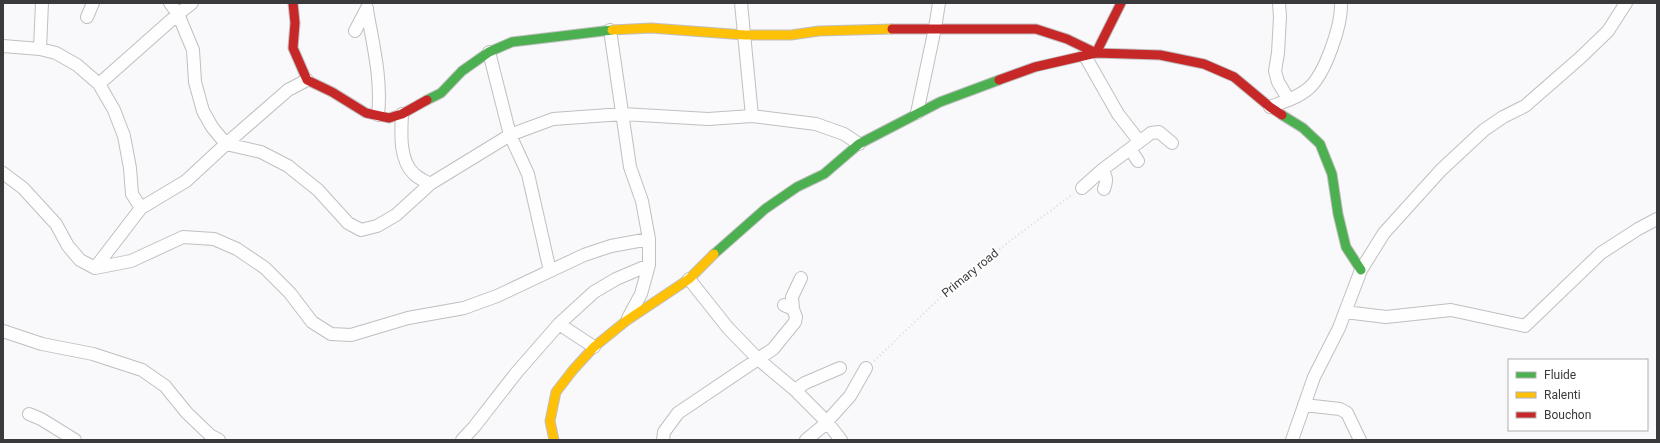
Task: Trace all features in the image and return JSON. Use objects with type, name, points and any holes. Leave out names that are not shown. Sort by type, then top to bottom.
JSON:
[{"type":"street","points":[[40,49],[42,3]]},
{"type":"street","points":[[87,17],[93,3]]},
{"type":"street","points":[[170,3],[178,14],[192,50],[194,82],[203,111],[212,127],[226,144],[261,152],[288,166],[318,190],[348,223],[361,230],[377,226],[396,214],[430,184],[510,135],[553,120],[623,114],[708,119],[752,116],[816,124],[844,134],[859,144]]},
{"type":"street","points":[[99,84],[192,3]]},
{"type":"street","points":[[293,3],[296,23],[294,48],[307,80],[332,92],[366,113],[389,118],[402,114],[441,93],[462,71],[489,52],[512,42],[610,30],[651,28],[745,35],[792,35],[819,31],[935,28],[1036,29],[1067,39],[1091,54],[1118,114],[1139,141]]},
{"type":"street","points":[[741,3],[752,116]]},
{"type":"street","points":[[917,113],[939,3]]},
{"type":"street","points":[[1091,54],[1121,3]]},
{"type":"street","points":[[1279,3],[1280,17],[1278,53],[1274,71],[1278,82],[1289,100]]},
{"type":"street","points":[[1270,107],[1289,100],[1309,88],[1324,68],[1335,36],[1341,3]]},
{"type":"street","points":[[1292,440],[1314,377],[1339,328],[1361,270],[1371,252],[1389,227],[1441,170],[1484,130],[1503,117],[1526,106],[1580,58],[1608,31],[1626,3]]},
{"type":"street","points":[[367,6],[379,78],[380,96],[378,115]]},
{"type":"street","points":[[355,31],[367,6]]},
{"type":"street","points":[[610,30],[630,167],[642,201],[649,239],[649,265],[641,294],[626,321]]},
{"type":"street","points":[[3,46],[40,49],[56,53],[77,65],[99,84],[114,110],[124,136],[130,168],[132,194],[141,208]]},
{"type":"street","points":[[489,52],[510,135],[528,174],[550,271]]},
{"type":"street","points":[[554,440],[550,421],[556,392],[573,370],[594,347],[626,321],[689,279],[721,247],[765,209],[797,188],[824,174],[859,144],[940,102],[1035,67],[1091,54],[1160,55],[1204,64],[1234,77],[1270,107],[1304,128],[1320,144],[1332,174],[1338,214],[1346,247],[1361,270]]},
{"type":"street","points":[[95,268],[141,208],[186,181],[288,90],[307,80]]},
{"type":"street","points":[[402,114],[401,134],[405,162],[413,174],[430,184]]},
{"type":"street","points":[[1082,188],[1102,170],[1151,133],[1159,132],[1172,143]]},
{"type":"street","points":[[1130,149],[1138,161]]},
{"type":"street","points":[[1102,170],[1106,177],[1104,189]]},
{"type":"street","points":[[3,173],[23,188],[51,219],[68,246],[80,260],[95,268],[131,261],[183,237],[214,239],[237,248],[265,268],[290,294],[312,322],[331,334],[351,335],[408,318],[464,308],[497,296],[584,255],[611,246],[649,239]]},
{"type":"street","points":[[1345,312],[1386,316],[1451,310],[1525,326],[1601,253],[1657,219]]},
{"type":"street","points":[[462,440],[474,428],[517,372],[559,324],[594,292],[616,279],[649,265]]},
{"type":"street","points":[[663,440],[664,432],[678,414],[773,349],[788,333],[795,322],[796,317],[788,307],[801,278]]},
{"type":"street","points":[[689,279],[728,328],[758,359],[795,390],[827,422],[841,440]]},
{"type":"street","points":[[559,324],[594,347]]},
{"type":"street","points":[[3,331],[42,344],[93,354],[142,370],[165,386],[193,419],[210,435],[219,440]]},
{"type":"street","points":[[795,390],[810,380],[840,368]]},
{"type":"street","points":[[806,440],[827,422],[850,396],[866,368]]},
{"type":"street","points":[[1304,405],[1340,408],[1347,414],[1360,440]]},
{"type":"street","points":[[29,414],[41,419],[75,440]]},
{"type":"path","name":"Primary road","points":[[866,368],[944,294],[1010,241],[1082,188]]},
{"type":"traffic: fast","points":[[427,100],[441,93],[462,71],[489,52],[512,42],[612,30]]},
{"type":"traffic: fast","points":[[714,254],[765,209],[797,187],[824,174],[859,144],[940,102],[999,80]]},
{"type":"traffic: fast","points":[[1282,115],[1303,128],[1320,144],[1332,174],[1338,214],[1346,247],[1361,270]]},
{"type":"traffic: slow","points":[[612,30],[651,28],[745,35],[791,35],[819,31],[892,29]]},
{"type":"traffic: slow","points":[[554,440],[550,421],[556,392],[573,370],[594,347],[626,321],[689,279],[714,254]]},
{"type":"traffic: jam","points":[[293,3],[295,23],[293,48],[307,80],[332,92],[366,113],[389,118],[402,114],[427,100]]},
{"type":"traffic: jam","points":[[892,29],[1036,29],[1067,39],[1096,53],[1121,3]]},
{"type":"traffic: jam","points":[[999,80],[1035,67],[1096,53],[1160,55],[1204,64],[1234,77],[1282,115]]}]
